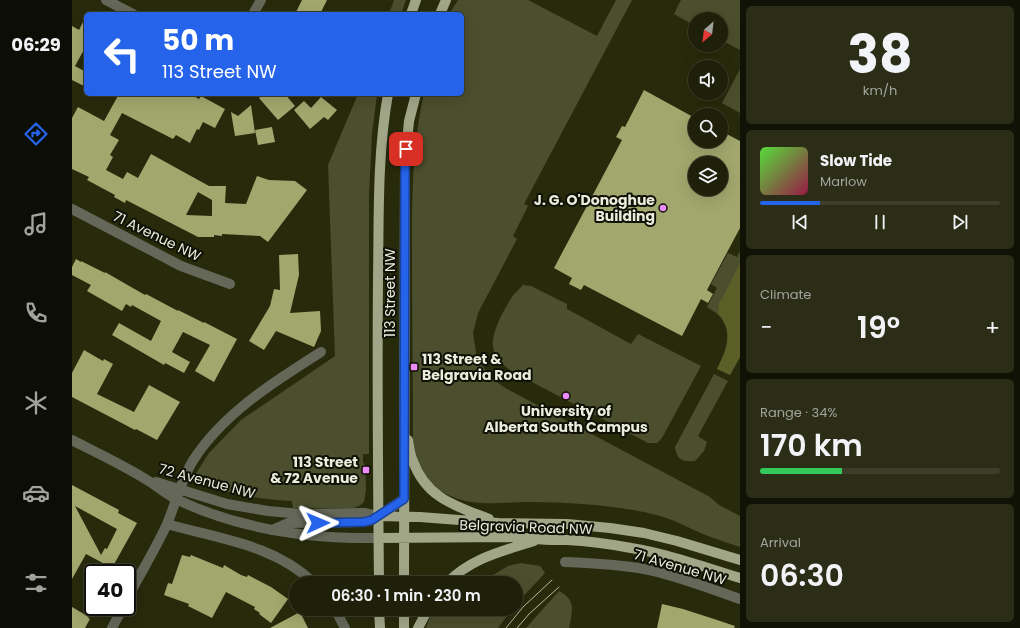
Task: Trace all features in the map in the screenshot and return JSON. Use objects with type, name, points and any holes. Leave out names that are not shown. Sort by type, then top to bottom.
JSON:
[{"type":"main road","points":[[412,12],[416,0]]},
{"type":"main road","points":[[441,12],[446,0]]},
{"type":"main road","name":"113 Street NW","points":[[379,576],[377,381],[379,158],[388,96]]},
{"type":"main road","name":"113 Street NW","points":[[404,576],[405,163],[409,121],[415,96]]},
{"type":"main road","points":[[404,419],[412,460],[419,477],[429,490],[445,501],[498,523]]},
{"type":"main road","points":[[379,516],[404,499]]},
{"type":"main road","name":"Belgravia Road NW","points":[[379,516],[403,516],[498,523],[567,524],[610,528],[644,533],[677,541],[740,560]]},
{"type":"main road","name":"Belgravia Road NW","points":[[379,538],[518,537],[536,540],[568,540],[631,548],[678,559],[740,578]]},
{"type":"main road","points":[[455,576],[470,564],[491,554],[536,540]]},
{"type":"main road","points":[[379,616],[380,628]]},
{"type":"main road","points":[[404,616],[404,628]]},
{"type":"main road","points":[[418,628],[424,616]]},
{"type":"street","points":[[106,0],[129,12]]},
{"type":"street","points":[[255,12],[261,0]]},
{"type":"street","name":"71 Avenue NW","points":[[72,209],[181,266],[230,284]]},
{"type":"street","points":[[136,582],[167,524],[185,475],[194,459],[209,440],[235,413],[283,376],[321,352]]},
{"type":"street","name":"72 Avenue NW","points":[[72,440],[147,479],[176,499],[227,520],[271,530],[312,536],[379,538]]},
{"type":"street","name":"72 Avenue NW","points":[[147,479],[180,488],[227,504],[268,511],[301,514],[364,513],[379,516]]},
{"type":"street","points":[[271,530],[288,523],[364,522],[379,516]]},
{"type":"street","points":[[167,524],[252,546],[294,566],[306,576]]},
{"type":"street","name":"71 Avenue NW","points":[[564,562],[609,563],[644,569],[666,574],[740,599]]},
{"type":"street","points":[[112,628],[118,616]]},
{"type":"street","points":[[338,616],[345,628]]},
{"type":"green space","points":[[394,0],[406,0],[402,12],[390,12]]},
{"type":"green space","points":[[458,0],[528,0],[597,36],[616,0],[632,0],[524,204],[528,206],[513,236],[517,239],[478,313],[473,333],[477,358],[492,379],[507,389],[710,497],[719,505],[740,516],[740,547],[705,535],[672,520],[654,514],[634,510],[570,503],[481,503],[462,500],[445,493],[432,483],[419,463],[413,447],[412,232],[415,152],[424,96],[464,96],[464,12],[450,12]]},
{"type":"green space","points":[[681,0],[740,0],[740,50],[728,44],[728,12],[688,12],[688,22],[674,14]]},
{"type":"green space","points":[[740,69],[740,113],[722,103],[724,100],[728,100],[728,92]]},
{"type":"green space","points":[[357,96],[377,96],[372,134],[369,195],[369,454],[363,454],[366,489],[364,502],[353,508],[293,508],[292,501],[245,496],[200,484],[198,480],[193,478],[209,453],[241,420],[335,356],[328,165]]},
{"type":"green space","points":[[740,251],[740,357],[730,375],[717,369],[728,339],[727,327],[724,321],[716,313],[707,307],[717,288],[711,284],[728,253],[737,257]]},
{"type":"green space","points":[[740,263],[740,357],[730,375],[717,369],[724,354],[727,341],[726,327],[718,314],[719,302]]},
{"type":"green space","points":[[523,285],[531,286],[567,304],[567,309],[631,344],[638,334],[701,366],[662,438],[657,443],[648,443],[513,372],[502,364],[493,348],[494,333],[508,303],[513,295]]},
{"type":"green space","points":[[714,374],[728,381],[698,436],[707,442],[704,451],[695,461],[683,460],[677,455],[675,447]]},
{"type":"green space","points":[[521,563],[540,566],[545,573],[523,597],[523,576],[492,576],[508,566]]},
{"type":"green space","points":[[559,591],[569,598],[571,602],[572,612],[569,628],[526,628]]},
{"type":"green space","points":[[507,616],[498,628],[426,628],[430,617]]},
{"type":"building","points":[[302,0],[327,0],[321,12],[296,12]]},
{"type":"building","points":[[84,20],[84,50],[75,66],[84,71],[84,86],[72,80],[72,26],[79,30]]},
{"type":"building","name":"J. G. O'Donoghue Building","points":[[644,90],[688,114],[688,148],[728,148],[728,135],[740,141],[740,228],[707,290],[713,294],[708,303],[701,299],[682,336],[584,285],[581,290],[569,284],[572,278],[554,268],[622,140],[616,137],[622,126],[625,127]]},
{"type":"building","points":[[118,96],[194,96],[199,99],[201,96],[225,109],[215,128],[203,122],[199,130],[197,129],[190,143],[176,135],[173,139],[122,113],[110,135],[119,140],[110,155],[113,157],[106,170],[123,179],[127,172],[138,178],[151,154],[209,186],[226,186],[225,203],[246,204],[257,176],[269,180],[295,181],[307,190],[268,242],[260,236],[222,234],[222,236],[214,235],[214,237],[198,237],[126,200],[125,203],[114,197],[115,195],[87,180],[89,177],[72,169],[72,118],[78,107],[104,121]],"holes":[[[198,192],[212,200],[212,216],[186,215]]]},
{"type":"building","points":[[262,96],[287,96],[295,106],[278,120],[259,98]]},
{"type":"building","points":[[321,97],[337,110],[328,120],[324,117],[310,129],[294,110],[304,101],[311,108]]},
{"type":"building","points":[[251,105],[255,133],[235,136],[231,112],[238,116]]},
{"type":"building","points":[[272,127],[275,142],[258,145],[255,130]]},
{"type":"building","points":[[298,254],[299,275],[290,313],[320,311],[321,331],[314,347],[276,331],[264,350],[249,341],[270,306],[274,289],[280,290],[279,255]]},
{"type":"building","points":[[76,259],[105,272],[145,295],[146,294],[237,339],[214,382],[195,371],[210,345],[183,332],[172,352],[190,362],[184,373],[165,363],[164,365],[112,335],[119,323],[151,341],[161,321],[132,305],[131,307],[126,304],[122,311],[87,291],[91,285],[72,275],[72,267]]},
{"type":"building","points":[[84,350],[103,361],[104,359],[113,364],[97,394],[134,412],[149,385],[180,402],[157,440],[72,397],[72,373]]},
{"type":"building","points":[[72,485],[119,510],[118,513],[137,523],[114,564],[105,564],[86,554],[72,579]],"holes":[[[75,506],[117,529],[107,549],[105,548],[101,555]]]},
{"type":"building","points":[[182,555],[190,557],[191,555],[223,568],[224,565],[241,575],[247,577],[248,575],[271,587],[288,599],[271,623],[254,609],[255,607],[226,592],[212,618],[188,606],[189,604],[164,595],[168,583],[172,584]]},
{"type":"building","points":[[662,604],[683,609],[735,626],[734,628],[657,628]]},
{"type":"building","points":[[72,607],[90,619],[85,628],[72,628]]},
{"type":"building","points":[[292,616],[302,616],[308,628],[270,628]]},
{"type":"tram line","points":[[506,628],[523,607],[552,580]]},
{"type":"tram line","points":[[517,628],[529,614],[559,587]]},
{"type":"place","name":"J. G. O'Donoghue Building","points":[[663,208]]},
{"type":"place","name":"113 Street & Belgravia Road","points":[[414,367]]},
{"type":"place","name":"University of Alberta South Campus","points":[[566,396]]},
{"type":"place","name":"113 Street & 72 Avenue","points":[[366,470]]},
{"type":"route","points":[[318,523],[364,522],[372,520],[404,499],[406,149]]}]
